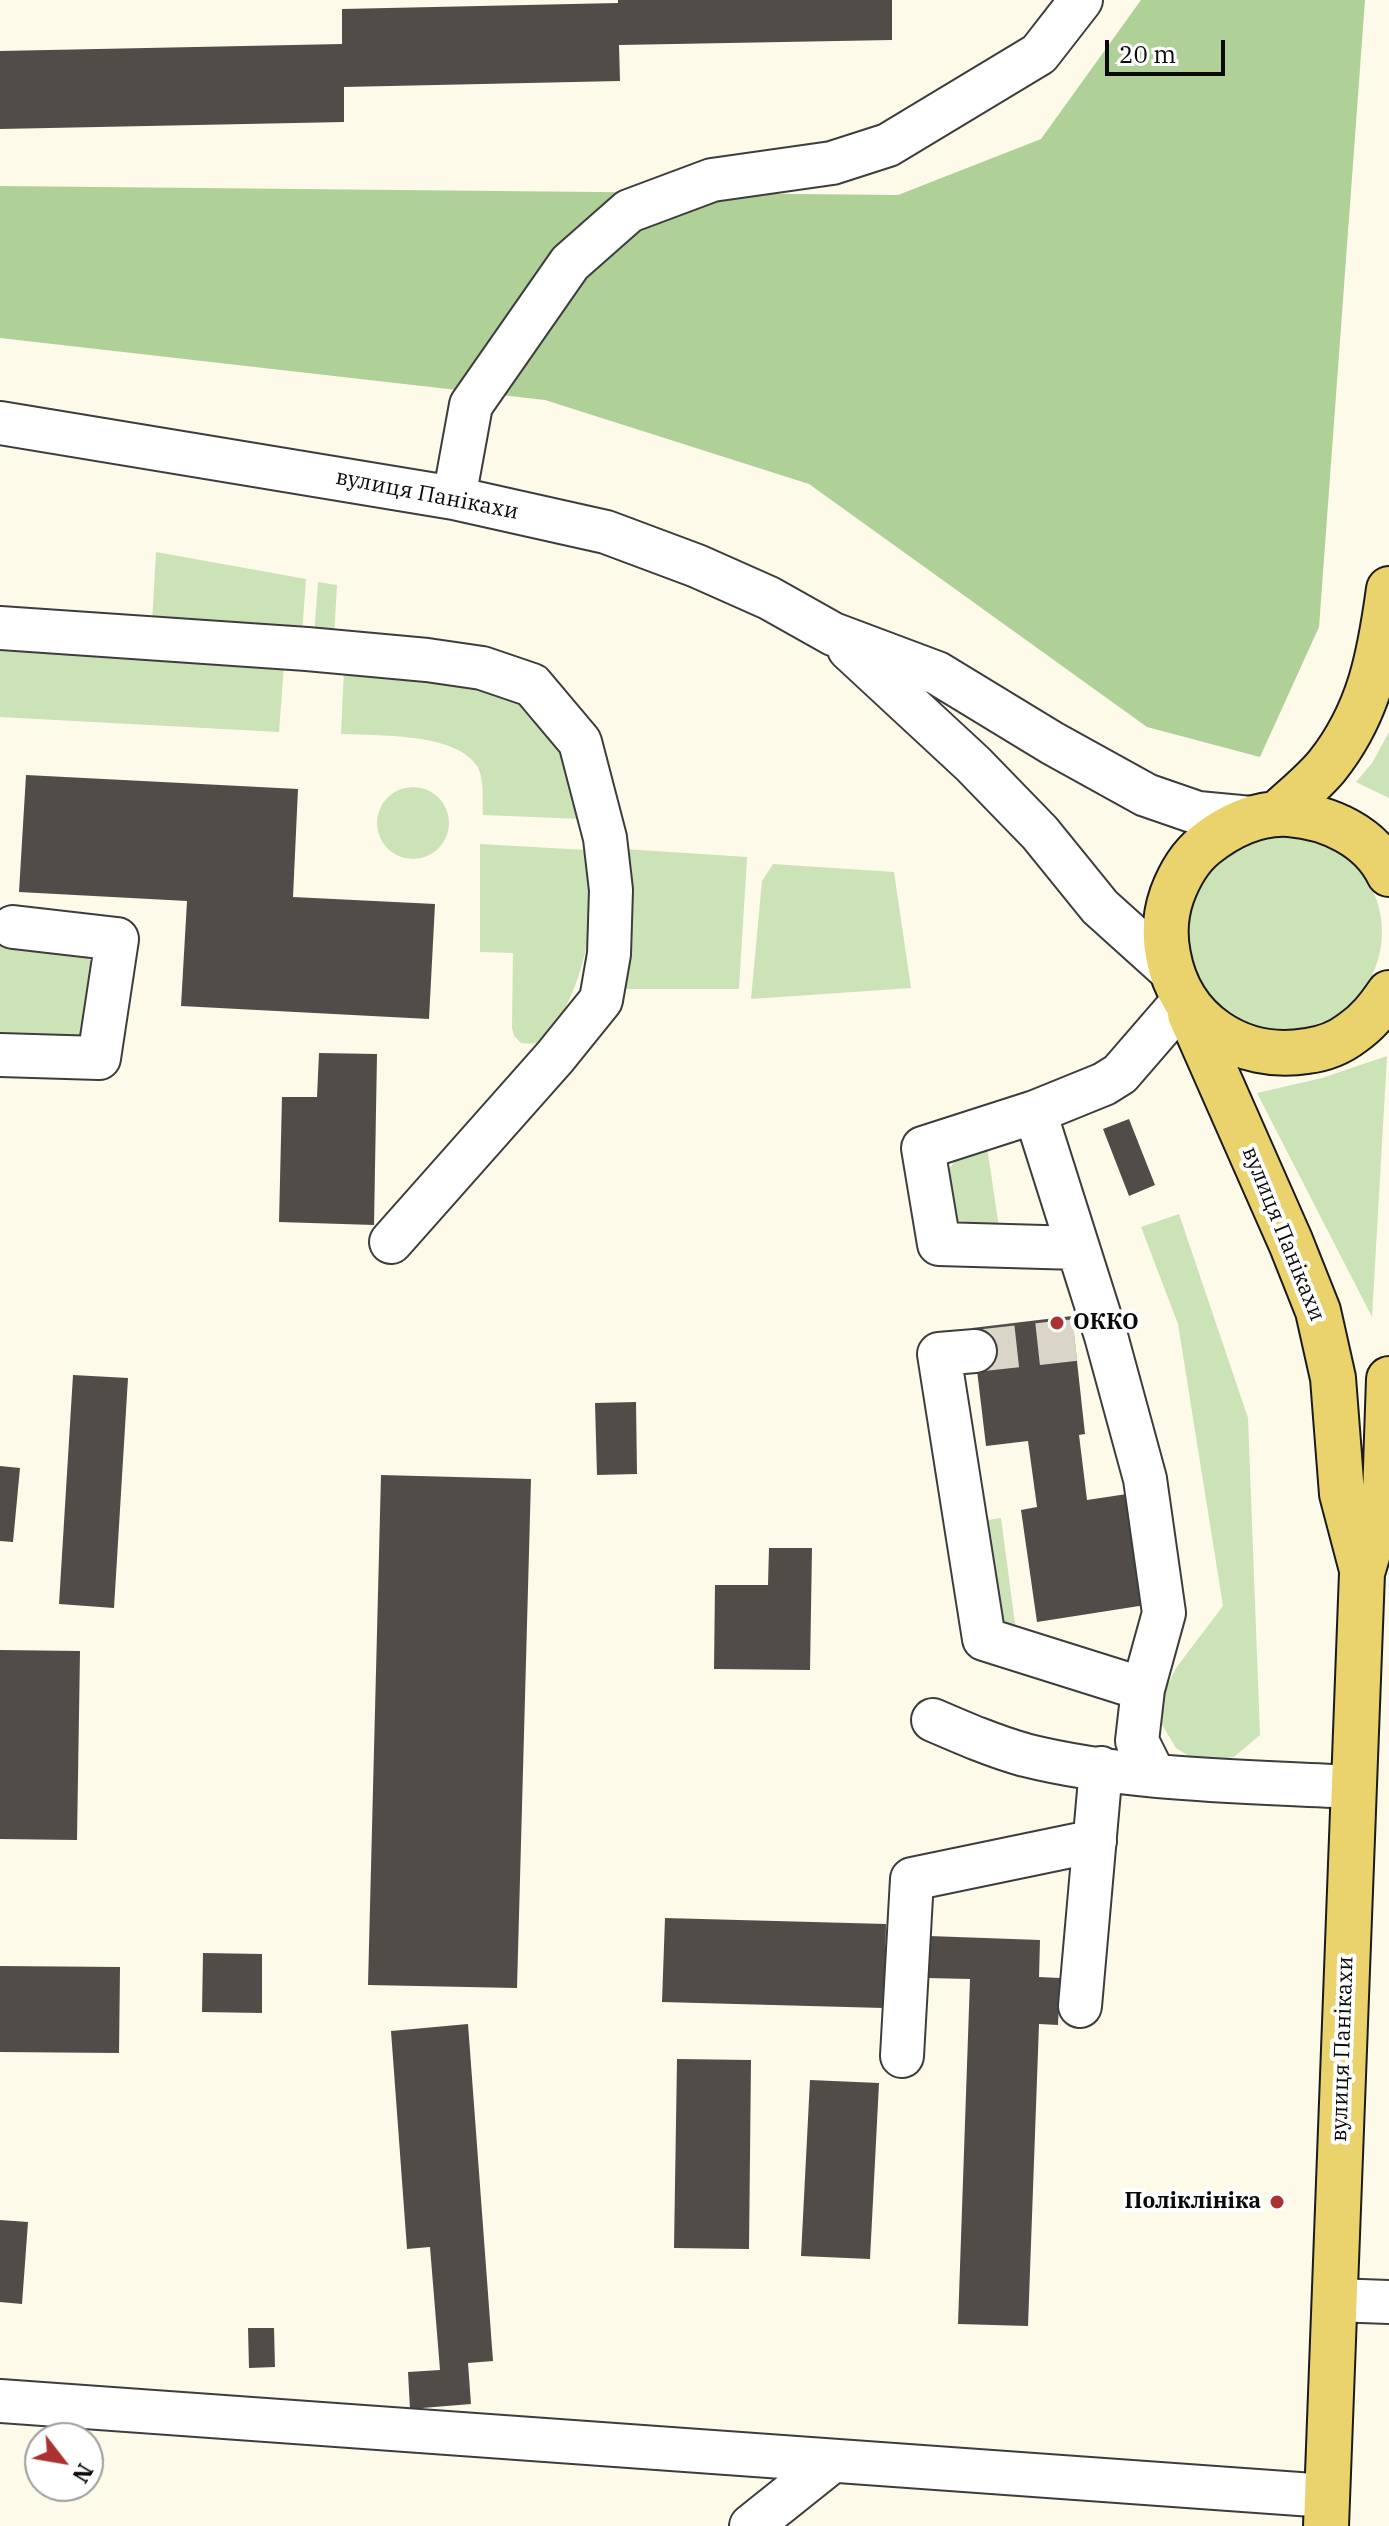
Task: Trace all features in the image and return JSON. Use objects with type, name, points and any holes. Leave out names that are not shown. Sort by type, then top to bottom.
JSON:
[{"type":"main road","points":[[1389,589],[1381,645],[1369,692],[1348,736],[1325,769],[1265,816],[1222,831],[1197,852],[1178,878],[1167,908],[1165,939],[1177,985],[1204,1023],[1230,1041],[1259,1052],[1291,1054],[1322,1049],[1350,1035],[1374,1015],[1389,993]]},
{"type":"main road","points":[[1265,816],[1309,816],[1339,826],[1365,844],[1389,874]]},
{"type":"main road","name":"вулиця Панікахи","points":[[1177,985],[1318,1311],[1333,1378],[1342,1494],[1376,1573]]},
{"type":"main road","name":"вулиця Панікахи","points":[[1327,2511],[1353,1787],[1385,1496],[1389,1379]]},
{"type":"street","points":[[454,498],[471,405],[570,263],[629,211],[712,180],[832,163],[888,145],[1039,54],[1081,0]]},
{"type":"street","name":"вулиця Панікахи","points":[[0,423],[454,498],[606,532],[697,566],[769,598],[833,634],[937,673],[1052,743],[1146,795],[1198,813],[1265,816]]},
{"type":"street","points":[[0,628],[339,652],[482,668],[532,685],[580,742],[605,838],[611,890],[609,954],[601,1000],[555,1057],[391,1242]]},
{"type":"street","name":"вулиця Панікахи","points":[[833,634],[973,764],[1040,833],[1100,907],[1177,985]]},
{"type":"street","points":[[0,1055],[99,1058],[117,939],[13,927]]},
{"type":"street","points":[[1078,1248],[939,1244],[923,1148],[1035,1112],[1104,1084],[1120,1074],[1177,985]]},
{"type":"street","points":[[1035,1112],[1078,1248],[1091,1338],[1145,1479],[1164,1613],[1143,1689],[1137,1741],[1154,1775]]},
{"type":"street","points":[[975,1351],[939,1354],[984,1639],[1143,1689]]},
{"type":"street","points":[[933,1720],[1026,1755],[1101,1768],[1154,1775],[1353,1787]]},
{"type":"street","points":[[1080,2006],[1101,1768]]},
{"type":"street","points":[[902,2056],[912,1879],[1095,1841]]},
{"type":"street","points":[[1334,2300],[1389,2302]]},
{"type":"street","points":[[0,2401],[831,2462],[1327,2511]]},
{"type":"street","points":[[751,2526],[831,2462]]},
{"type":"green space","points":[[1141,0],[1365,0],[1319,627],[1260,757],[1147,727],[809,484],[545,400],[0,338],[0,186],[898,195],[1041,139]]},
{"type":"green space","points":[[156,552],[306,579],[302,634],[152,623]]},
{"type":"green space","points":[[318,582],[337,585],[334,637],[314,636]]},
{"type":"green space","points":[[0,646],[284,665],[279,732],[0,717]]},
{"type":"green space","points":[[344,670],[480,681],[517,697],[564,753],[582,819],[483,815],[481,777],[477,766],[466,755],[434,741],[341,734]]},
{"type":"green space","points":[[1389,732],[1389,798],[1356,782],[1372,763]]},
{"type":"green space","points":[[413,787],[433,793],[443,803],[449,823],[443,843],[433,853],[413,859],[393,853],[383,843],[377,823],[383,803],[393,793]]},
{"type":"green space","points":[[1284,834],[1321,842],[1353,863],[1374,895],[1382,932],[1374,969],[1353,1001],[1321,1022],[1284,1030],[1247,1022],[1215,1001],[1194,969],[1186,932],[1194,895],[1215,863],[1247,842]]},
{"type":"green space","points":[[480,844],[586,850],[591,914],[585,954],[572,995],[556,1029],[548,1040],[541,1043],[521,1043],[514,1036],[513,953],[480,952]]},
{"type":"green space","points":[[624,849],[747,857],[739,989],[611,989]]},
{"type":"green space","points":[[773,864],[894,872],[911,988],[751,999],[762,881]]},
{"type":"green space","points":[[0,946],[85,954],[92,963],[83,1037],[0,1046]]},
{"type":"green space","points":[[1387,1056],[1372,1317],[1257,1093],[1322,1078]]},
{"type":"green space","points":[[987,1147],[1000,1234],[973,1234],[946,1212],[942,1178],[963,1151]]},
{"type":"green space","points":[[1179,1214],[1248,1418],[1260,1735],[1234,1757],[1197,1761],[1176,1748],[1161,1723],[1162,1697],[1176,1668],[1223,1606],[1178,1324],[1141,1227]]},
{"type":"green space","points":[[1001,1518],[1015,1624],[996,1626],[982,1521]]},
{"type":"building","points":[[618,0],[892,0],[892,40],[619,45],[620,81],[344,87],[344,122],[0,129],[0,51],[342,44],[342,9],[618,3]]},
{"type":"building","points":[[26,775],[298,789],[293,897],[435,904],[429,1019],[181,1006],[187,901],[19,892]]},
{"type":"building","points":[[319,1053],[377,1054],[374,1225],[279,1222],[282,1097],[317,1097]]},
{"type":"building","points":[[1129,1119],[1155,1185],[1129,1196],[1103,1129]]},
{"type":"building","points":[[1072,1316],[1085,1434],[1079,1435],[1087,1500],[1167,1488],[1184,1599],[1037,1622],[1021,1510],[1037,1507],[1028,1441],[986,1446],[972,1328]]},
{"type":"building","points":[[73,1375],[128,1378],[114,1608],[59,1604]]},
{"type":"building","points":[[636,1402],[637,1474],[597,1475],[595,1403]]},
{"type":"building","points":[[0,1466],[20,1468],[13,1542],[0,1541]]},
{"type":"building","points":[[381,1475],[531,1479],[517,1988],[368,1985]]},
{"type":"building","points":[[769,1548],[812,1548],[810,1670],[714,1669],[715,1585],[768,1585]]},
{"type":"building","points":[[0,1650],[80,1651],[77,1840],[0,1839]]},
{"type":"building","points":[[665,1918],[886,1924],[884,2008],[662,2002]]},
{"type":"building","points":[[929,1936],[1040,1940],[1039,1977],[1060,1978],[1058,2025],[1039,2024],[1028,2326],[958,2324],[970,1979],[927,1978]]},
{"type":"building","points":[[203,1953],[262,1954],[262,2013],[202,2012]]},
{"type":"building","points":[[0,1966],[120,1967],[119,2053],[0,2052]]},
{"type":"building","points":[[468,2024],[493,2361],[468,2363],[471,2404],[410,2409],[408,2372],[440,2370],[430,2247],[407,2249],[391,2031]]},
{"type":"building","points":[[677,2059],[751,2060],[749,2249],[674,2248]]},
{"type":"building","points":[[810,2080],[879,2083],[870,2259],[801,2256]]},
{"type":"building","points":[[0,2220],[28,2222],[22,2304],[0,2302]]},
{"type":"building","points":[[248,2328],[274,2328],[275,2367],[249,2368]]},
{"type":"tunnel","points":[[975,1351],[1075,1340]]},
{"type":"place","name":"ОККО","points":[[1057,1323]]},
{"type":"place","name":"Поліклініка","points":[[1277,2202]]}]
